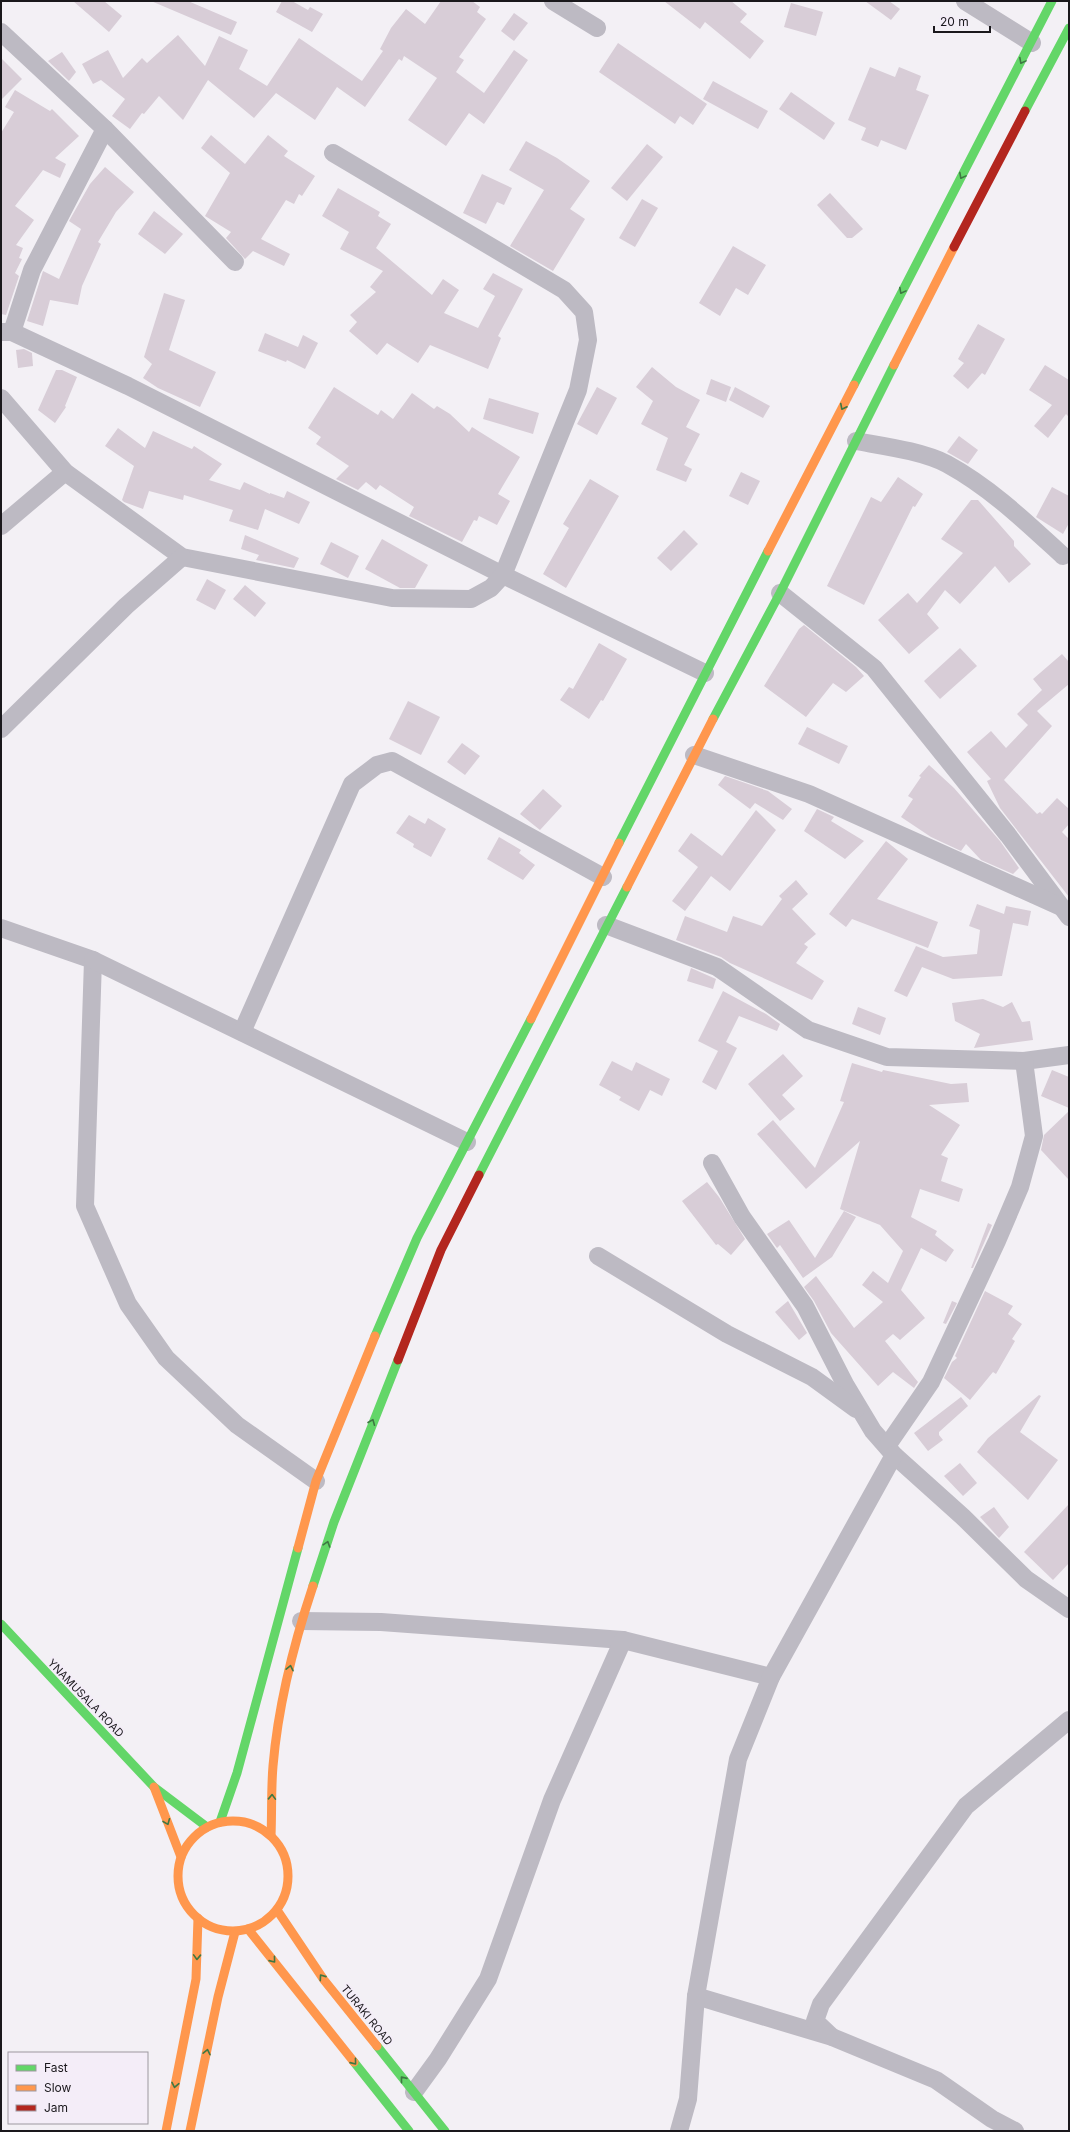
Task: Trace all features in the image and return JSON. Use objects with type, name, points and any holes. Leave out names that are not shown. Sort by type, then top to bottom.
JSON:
[{"type":"street","points":[[553,1],[597,28]]},
{"type":"street","points":[[965,1],[1032,44]]},
{"type":"street","points":[[220,1822],[237,1773],[316,1481],[356,1380],[417,1238],[705,673],[1032,44],[1052,1]]},
{"type":"street","points":[[271,1836],[273,1766],[280,1715],[301,1621],[334,1522],[441,1250],[606,925],[780,593],[913,327],[1069,28]]},
{"type":"street","points":[[1,32],[105,130],[235,262]]},
{"type":"street","points":[[105,130],[32,270],[6,332],[135,390],[503,575],[705,673]]},
{"type":"street","points":[[1,398],[66,472],[182,557],[392,598],[471,599],[491,588],[503,575],[578,390],[588,340],[584,312],[564,290],[333,153]]},
{"type":"street","points":[[856,441],[902,450],[946,464],[1007,504],[1063,556]]},
{"type":"street","points":[[1,526],[66,472]]},
{"type":"street","points":[[1,729],[126,606],[182,557]]},
{"type":"street","points":[[780,593],[874,668],[1008,835],[1065,912]]},
{"type":"street","points":[[694,755],[809,794],[1065,912]]},
{"type":"street","points":[[242,1032],[352,784],[377,765],[392,761],[602,877]]},
{"type":"street","points":[[606,925],[717,967],[808,1030],[887,1056],[1024,1061],[1069,1055]]},
{"type":"street","points":[[1,928],[93,960],[467,1142]]},
{"type":"street","points":[[93,960],[85,1206],[128,1304],[166,1358],[237,1425],[316,1481]]},
{"type":"street","points":[[679,2131],[688,2099],[696,1996],[738,1759],[771,1677],[890,1451],[931,1382],[997,1241],[1020,1187],[1034,1136],[1024,1061]]},
{"type":"street","points":[[712,1163],[742,1216],[805,1306],[873,1431],[890,1451],[963,1517],[1026,1579],[1069,1609]]},
{"type":"street","points":[[598,1256],[727,1334],[812,1377],[862,1413]]},
{"type":"street","points":[[301,1621],[381,1622],[623,1640],[771,1677]]},
{"type":"street","name":"YNAMUSALA ROAD","points":[[1,1624],[154,1787]]},
{"type":"street","points":[[414,2092],[438,2059],[488,1979],[552,1800],[623,1640]]},
{"type":"street","points":[[832,2037],[815,2021],[821,2004],[966,1806],[1069,1720]]},
{"type":"street","points":[[154,1787],[207,1827]]},
{"type":"street","points":[[154,1787],[181,1857]]},
{"type":"street","points":[[234,1821],[260,1827],[280,1846],[288,1871],[288,1885],[284,1898],[277,1910],[264,1922],[248,1929],[235,1932],[209,1926],[198,1918],[189,1908],[180,1890],[178,1870],[181,1857],[187,1845],[196,1834],[207,1827],[220,1822],[234,1821]]},
{"type":"street","name":"TURAKI ROAD","points":[[277,1910],[324,1980],[445,2131]]},
{"type":"street","points":[[166,2131],[196,1979],[198,1918]]},
{"type":"street","points":[[248,1929],[409,2131]]},
{"type":"street","points":[[190,2131],[218,1997],[235,1932]]},
{"type":"street","points":[[696,1996],[832,2037],[936,2080],[992,2119],[1014,2131]]},
{"type":"building","points":[[73,1],[104,1],[122,16],[109,32]]},
{"type":"building","points":[[151,1],[188,1],[237,22],[231,35]]},
{"type":"building","points":[[282,1],[292,1],[308,10],[310,7],[323,14],[312,32],[276,12]]},
{"type":"building","points":[[441,1],[472,1],[480,7],[477,12],[486,19],[459,57],[464,60],[456,72],[484,93],[514,50],[528,60],[484,124],[469,113],[446,146],[408,120],[437,78],[404,56],[402,61],[399,59],[365,107],[337,87],[315,120],[276,93],[254,118],[208,80],[183,120],[159,96],[144,114],[142,113],[130,129],[112,116],[125,99],[101,80],[93,84],[82,64],[108,50],[123,78],[142,58],[147,63],[178,35],[205,66],[219,36],[248,50],[239,69],[267,86],[299,38],[362,81],[383,51],[380,49],[391,28],[406,9],[425,24]]},
{"type":"building","points":[[664,1],[731,1],[747,14],[740,22],[764,41],[750,59],[705,22],[700,29]]},
{"type":"building","points":[[865,1],[889,1],[900,9],[891,20]]},
{"type":"building","points":[[791,3],[823,12],[816,36],[784,27]]},
{"type":"building","points":[[514,13],[528,23],[514,41],[501,31]]},
{"type":"building","points":[[618,43],[707,104],[693,125],[680,116],[675,124],[599,72]]},
{"type":"building","points":[[62,52],[76,72],[69,81],[48,61]]},
{"type":"building","points":[[1,58],[22,79],[1,100]]},
{"type":"building","points":[[870,67],[895,77],[899,67],[921,76],[916,90],[929,95],[906,150],[881,140],[878,147],[861,140],[866,128],[848,120]]},
{"type":"building","points":[[713,81],[768,111],[758,129],[703,99]]},
{"type":"building","points":[[15,90],[50,111],[52,109],[79,136],[55,158],[66,164],[60,178],[43,170],[15,206],[34,220],[16,245],[23,248],[19,258],[22,259],[15,273],[19,276],[6,315],[1,314],[1,133],[14,112],[5,107]]},
{"type":"building","points":[[791,92],[835,123],[824,140],[779,109]]},
{"type":"building","points":[[211,135],[245,164],[268,135],[288,151],[284,156],[315,176],[302,196],[299,194],[294,204],[286,200],[261,239],[290,254],[284,266],[253,251],[245,259],[226,238],[231,232],[205,216],[230,173],[201,148]]},
{"type":"building","points":[[526,141],[557,158],[590,181],[570,209],[585,219],[553,271],[510,246],[544,190],[509,170]]},
{"type":"building","points":[[647,144],[663,157],[627,201],[611,188]]},
{"type":"building","points":[[105,167],[134,192],[116,212],[98,242],[101,244],[82,286],[78,305],[50,300],[43,326],[27,321],[43,271],[59,279],[81,229],[69,221],[90,184]]},
{"type":"building","points":[[482,174],[512,188],[504,205],[497,202],[486,224],[463,213]]},
{"type":"building","points":[[338,188],[380,212],[378,216],[391,224],[376,248],[432,295],[443,279],[459,290],[444,313],[478,328],[495,296],[483,289],[493,273],[523,289],[498,336],[501,338],[488,369],[430,345],[418,363],[387,343],[377,355],[349,331],[357,322],[350,315],[376,292],[370,287],[383,271],[340,249],[349,232],[322,216]]},
{"type":"building","points":[[830,193],[863,229],[852,238],[847,238],[817,205]]},
{"type":"building","points":[[642,199],[658,208],[635,247],[619,238]]},
{"type":"building","points":[[154,211],[183,234],[165,254],[138,234]]},
{"type":"building","points":[[733,246],[766,265],[748,295],[736,288],[720,316],[699,303]]},
{"type":"building","points":[[164,293],[185,300],[169,350],[216,372],[200,407],[158,388],[143,378],[152,364],[144,357]]},
{"type":"building","points":[[978,324],[1005,339],[985,375],[982,373],[968,389],[953,376],[964,363],[958,359]]},
{"type":"building","points":[[265,333],[298,347],[303,335],[318,343],[305,369],[287,360],[286,362],[258,351]]},
{"type":"building","points":[[24,349],[32,353],[33,366],[18,368],[16,350]]},
{"type":"building","points":[[1045,365],[1069,380],[1069,417],[1066,414],[1048,438],[1034,426],[1052,405],[1029,390]]},
{"type":"building","points":[[652,367],[676,387],[700,400],[686,427],[700,434],[684,465],[692,469],[686,482],[656,470],[668,438],[641,424],[653,401],[636,387]]},
{"type":"building","points":[[56,370],[62,370],[77,377],[65,406],[66,407],[55,423],[38,410]]},
{"type":"building","points":[[711,379],[731,387],[726,402],[706,394]]},
{"type":"building","points":[[334,387],[378,415],[381,410],[393,419],[412,393],[434,409],[437,406],[450,414],[469,432],[472,427],[520,457],[498,494],[510,501],[497,525],[479,516],[477,521],[474,520],[462,542],[409,516],[414,507],[380,485],[376,490],[366,482],[358,490],[336,479],[349,466],[316,444],[321,437],[308,428]]},
{"type":"building","points":[[597,387],[617,398],[597,435],[577,424]]},
{"type":"building","points":[[735,387],[770,406],[763,418],[729,400]]},
{"type":"building","points":[[489,398],[539,413],[533,434],[483,419]]},
{"type":"building","points":[[118,428],[145,448],[153,431],[192,449],[194,446],[222,464],[209,480],[240,490],[244,482],[270,494],[284,498],[287,491],[310,502],[299,524],[265,509],[258,530],[229,521],[233,510],[184,495],[183,500],[149,491],[143,509],[124,502],[122,500],[134,466],[105,446]]},
{"type":"building","points":[[959,436],[978,450],[968,464],[947,452]]},
{"type":"building","points":[[741,472],[760,481],[748,505],[729,496]]},
{"type":"building","points":[[898,477],[923,494],[915,507],[913,506],[864,605],[827,586],[871,497],[881,502]]},
{"type":"building","points":[[590,479],[619,496],[566,588],[543,574],[569,528],[563,524]]},
{"type":"building","points":[[1052,487],[1069,496],[1069,523],[1063,534],[1036,517]]},
{"type":"building","points":[[971,500],[978,500],[1014,541],[1014,546],[1031,564],[1009,583],[995,566],[960,604],[945,590],[927,614],[939,628],[909,654],[878,620],[908,593],[917,603],[963,553],[941,539]]},
{"type":"building","points":[[684,530],[698,544],[671,571],[657,558]]},
{"type":"building","points":[[245,535],[299,558],[294,568],[256,560],[259,555],[241,549]]},
{"type":"building","points":[[382,539],[428,565],[415,588],[400,588],[365,569]]},
{"type":"building","points":[[331,542],[359,556],[348,578],[320,564]]},
{"type":"building","points":[[207,579],[226,590],[215,610],[196,600]]},
{"type":"building","points":[[245,585],[266,603],[255,617],[233,599]]},
{"type":"building","points":[[804,625],[856,667],[864,676],[846,692],[833,683],[806,717],[764,686],[799,629]]},
{"type":"building","points":[[599,643],[627,659],[603,701],[601,700],[589,719],[560,700],[569,687],[573,689]]},
{"type":"building","points":[[960,648],[977,666],[940,699],[924,681]]},
{"type":"building","points":[[1062,654],[1069,662],[1069,684],[1037,711],[1052,726],[1004,780],[1037,814],[1040,812],[1042,814],[1057,798],[1069,809],[1069,824],[1062,832],[1069,839],[1069,897],[1000,808],[987,781],[991,779],[967,752],[991,731],[1006,748],[1028,725],[1017,714],[1042,690],[1033,679]]},
{"type":"building","points":[[408,701],[440,717],[421,755],[389,739]]},
{"type":"building","points":[[807,727],[848,746],[839,764],[798,744]]},
{"type":"building","points":[[462,743],[480,756],[465,775],[447,762]]},
{"type":"building","points":[[929,765],[954,788],[1000,841],[1019,868],[1013,874],[981,860],[966,844],[961,851],[931,837],[901,817],[913,799],[908,796],[921,777],[919,776]]},
{"type":"building","points":[[725,776],[768,791],[792,809],[783,820],[755,803],[750,809],[718,785]]},
{"type":"building","points":[[543,789],[562,806],[540,830],[520,814]]},
{"type":"building","points":[[817,809],[834,817],[831,821],[864,841],[845,859],[804,831]]},
{"type":"building","points":[[756,810],[776,830],[730,891],[711,876],[685,911],[672,901],[698,867],[678,851],[691,833],[722,856]]},
{"type":"building","points":[[409,815],[425,824],[428,818],[446,829],[431,857],[413,847],[414,844],[396,833]]},
{"type":"building","points":[[499,837],[521,850],[519,853],[535,865],[523,880],[487,859]]},
{"type":"building","points":[[886,841],[908,859],[877,899],[938,922],[928,948],[852,919],[846,927],[829,914]]},
{"type":"building","points":[[796,880],[808,894],[792,909],[816,934],[804,944],[808,947],[796,963],[824,981],[812,1000],[730,963],[721,957],[676,940],[685,916],[727,932],[733,916],[762,926],[782,899],[779,896]]},
{"type":"building","points":[[977,904],[1004,914],[1006,906],[1031,911],[1028,926],[1013,923],[1002,976],[953,979],[922,967],[907,997],[894,991],[916,946],[943,957],[977,954],[980,930],[969,926]]},
{"type":"building","points":[[691,968],[716,979],[713,989],[687,981]]},
{"type":"building","points":[[723,991],[766,1014],[780,1024],[777,1031],[739,1016],[726,1042],[737,1048],[716,1090],[702,1082],[718,1051],[698,1041]]},
{"type":"building","points":[[983,999],[1003,1007],[1012,1002],[1022,1022],[1030,1021],[1033,1040],[974,1048],[980,1034],[955,1021],[952,1003]]},
{"type":"building","points":[[858,1007],[886,1018],[880,1035],[852,1024]]},
{"type":"building","points":[[783,1054],[803,1076],[782,1095],[795,1109],[780,1121],[748,1084]]},
{"type":"building","points":[[612,1061],[632,1071],[636,1062],[670,1079],[662,1096],[650,1090],[639,1111],[619,1100],[621,1097],[599,1085]]},
{"type":"building","points":[[852,1063],[882,1072],[883,1070],[951,1084],[967,1083],[969,1102],[929,1105],[960,1125],[941,1155],[948,1158],[941,1181],[963,1189],[959,1202],[920,1189],[911,1217],[937,1231],[935,1235],[954,1250],[946,1262],[921,1248],[901,1290],[925,1318],[900,1340],[893,1334],[885,1341],[918,1382],[914,1388],[893,1372],[878,1386],[831,1333],[814,1301],[804,1287],[816,1276],[854,1328],[883,1302],[862,1285],[873,1271],[888,1283],[903,1251],[880,1225],[840,1209],[860,1141],[806,1189],[757,1134],[773,1120],[815,1168],[844,1102],[840,1101]]},
{"type":"building","points":[[1052,1070],[1069,1077],[1069,1108],[1041,1096]]},
{"type":"building","points":[[1069,1111],[1069,1180],[1041,1150],[1044,1135]]},
{"type":"building","points":[[707,1182],[719,1197],[745,1239],[731,1255],[718,1244],[716,1245],[682,1201]]},
{"type":"building","points":[[844,1211],[856,1217],[832,1257],[803,1278],[780,1245],[777,1248],[767,1234],[789,1220],[815,1258]]},
{"type":"building","points":[[988,1223],[992,1225],[973,1268],[971,1268]]},
{"type":"building","points":[[985,1291],[1013,1306],[1008,1314],[1022,1324],[1012,1339],[1015,1341],[996,1374],[993,1372],[970,1400],[944,1378],[952,1362],[957,1358],[955,1356]]},
{"type":"building","points":[[788,1301],[807,1333],[799,1340],[775,1312]]},
{"type":"building","points":[[952,1301],[957,1303],[946,1324],[943,1323]]},
{"type":"building","points":[[1039,1395],[1041,1396],[1020,1432],[1058,1460],[1028,1500],[977,1452],[988,1438]]},
{"type":"building","points":[[961,1397],[968,1406],[939,1432],[939,1435],[943,1440],[928,1451],[914,1433]]},
{"type":"building","points":[[960,1463],[977,1483],[963,1496],[944,1476]]},
{"type":"building","points":[[1069,1504],[1069,1563],[1053,1580],[1024,1552]]},
{"type":"building","points":[[994,1507],[1009,1527],[999,1538],[980,1517]]},
{"type":"traffic: fast","points":[[854,385],[1052,1]]},
{"type":"traffic: fast","points":[[1025,111],[1069,28]]},
{"type":"traffic: fast","points":[[713,719],[780,593],[894,365]]},
{"type":"traffic: fast","points":[[619,843],[768,551]]},
{"type":"traffic: fast","points":[[479,1175],[627,887]]},
{"type":"traffic: fast","points":[[375,1336],[417,1238],[531,1019]]},
{"type":"traffic: fast","points":[[313,1586],[334,1522],[398,1360]]},
{"type":"traffic: fast","points":[[220,1822],[237,1773],[298,1548]]},
{"type":"traffic: fast","points":[[1,1624],[154,1787],[207,1827]]},
{"type":"traffic: fast","points":[[377,2046],[445,2131]]},
{"type":"traffic: fast","points":[[354,2062],[409,2131]]},
{"type":"traffic: slow","points":[[894,365],[954,247]]},
{"type":"traffic: slow","points":[[768,551],[854,385]]},
{"type":"traffic: slow","points":[[627,887],[713,719]]},
{"type":"traffic: slow","points":[[531,1019],[619,843]]},
{"type":"traffic: slow","points":[[298,1548],[316,1481],[375,1336]]},
{"type":"traffic: slow","points":[[271,1836],[272,1775],[275,1743],[293,1652],[313,1586]]},
{"type":"traffic: slow","points":[[154,1787],[181,1857]]},
{"type":"traffic: slow","points":[[233,1821],[254,1825],[264,1830],[272,1837],[279,1845],[284,1855],[288,1876],[284,1897],[279,1907],[272,1915],[264,1922],[254,1927],[233,1931],[212,1927],[202,1922],[194,1915],[187,1907],[182,1897],[178,1876],[182,1855],[187,1845],[194,1837],[202,1830],[212,1825],[233,1821]]},
{"type":"traffic: slow","points":[[277,1910],[324,1980],[377,2046]]},
{"type":"traffic: slow","points":[[166,2131],[196,1979],[198,1918]]},
{"type":"traffic: slow","points":[[248,1929],[354,2062]]},
{"type":"traffic: slow","points":[[190,2131],[218,1997],[235,1932]]},
{"type":"traffic: jam","points":[[954,247],[1025,111]]},
{"type":"traffic: jam","points":[[398,1360],[441,1250],[479,1175]]}]
